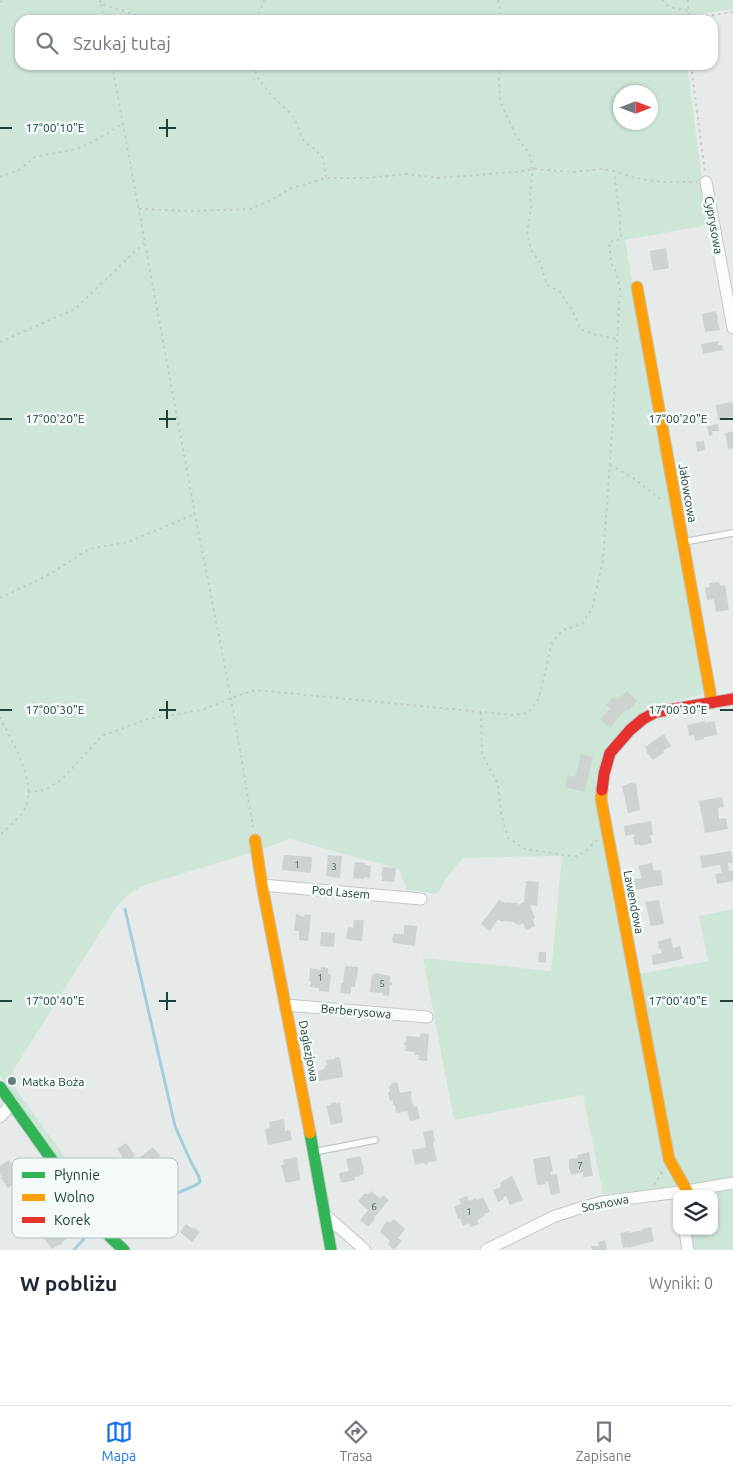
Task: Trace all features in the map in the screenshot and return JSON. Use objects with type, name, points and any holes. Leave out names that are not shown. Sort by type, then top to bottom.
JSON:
[{"type":"street","name":"Cyprysowa","points":[[706,182],[733,328]]},
{"type":"street","name":"Jałowcowa","points":[[637,287],[712,703]]},
{"type":"street","name":"Lawendowa","points":[[681,1190],[669,1159],[601,799],[604,774],[610,753],[619,741],[643,719],[656,712],[733,699]]},
{"type":"street","name":"Daglezjowa","points":[[255,840],[331,1250]]},
{"type":"street","name":"Pod Lasem","points":[[262,885],[421,899]]},
{"type":"street","name":"Berberysowa","points":[[286,1005],[427,1017]]},
{"type":"street","points":[[0,1087],[51,1158]]},
{"type":"street","points":[[0,1117],[12,1103]]},
{"type":"street","name":"Sosnowa","points":[[693,1190],[733,1183]]},
{"type":"street","name":"Sosnowa","points":[[486,1250],[555,1216],[580,1208],[602,1202],[673,1193]]},
{"type":"street","points":[[326,1215],[365,1250]]},
{"type":"street","points":[[686,1235],[688,1250]]},
{"type":"street","points":[[111,1238],[124,1250]]},
{"type":"lane","points":[[683,542],[733,533]]},
{"type":"lane","points":[[314,1152],[375,1140]]},
{"type":"path","points":[[0,2],[4,0]]},
{"type":"path","points":[[100,0],[103,15]]},
{"type":"path","points":[[258,15],[264,0]]},
{"type":"path","points":[[498,0],[501,15]]},
{"type":"path","points":[[662,0],[669,7],[688,11]]},
{"type":"path","points":[[688,0],[688,15]]},
{"type":"path","points":[[101,4],[136,15]]},
{"type":"path","points":[[713,15],[733,12]]},
{"type":"path","points":[[113,70],[231,698],[255,840]]},
{"type":"path","points":[[255,70],[258,78],[270,94],[294,116],[304,142],[315,149],[323,158],[326,178]]},
{"type":"path","points":[[500,70],[500,102],[516,136],[528,153],[532,169],[531,207],[527,231],[531,250],[540,262],[547,285],[560,292],[573,312],[580,329],[592,334],[617,339]]},
{"type":"path","points":[[138,209],[189,211],[250,208],[267,202],[292,188],[326,178],[368,178],[407,174],[438,178],[532,169],[573,172],[602,168],[632,178],[668,183],[706,182],[692,70]]},
{"type":"path","points":[[0,177],[19,170],[35,157],[76,150],[123,124]]},
{"type":"path","points":[[28,792],[45,790],[61,780],[102,736],[148,718],[202,710],[255,690],[514,716],[528,713],[539,698],[552,642],[563,630],[582,624],[592,609],[603,560],[620,288],[616,272],[611,263],[609,242],[621,238],[620,210],[614,171]]},
{"type":"path","points":[[0,342],[75,310],[145,242]]},
{"type":"path","points":[[610,465],[663,500]]},
{"type":"path","points":[[0,598],[50,574],[89,549],[128,542],[195,514]]},
{"type":"path","points":[[480,712],[482,754],[498,784],[501,813],[508,838],[525,849],[578,856],[588,849],[600,836],[607,834]]},
{"type":"path","points":[[0,717],[20,759],[27,781],[28,792],[26,806],[0,835]]},
{"type":"path","points":[[648,1196],[669,1159]]},
{"type":"green space","points":[[0,0],[733,0],[733,9],[694,15],[15,15],[15,70],[688,70],[708,225],[625,240],[704,690],[701,694],[692,697],[646,708],[605,748],[596,781],[629,976],[708,961],[699,916],[733,909],[733,1250],[693,1250],[691,1235],[718,1235],[718,1190],[684,1190],[683,1186],[603,1194],[583,1095],[454,1120],[423,958],[551,971],[562,856],[463,858],[446,879],[438,894],[407,890],[399,869],[290,839],[142,886],[127,896],[115,909],[13,1071],[18,1080],[15,1088],[66,1158],[57,1158],[0,1076]]},
{"type":"building","points":[[666,248],[669,268],[653,271],[650,251]]},
{"type":"building","points":[[716,311],[720,330],[705,332],[702,314]]},
{"type":"building","points":[[718,341],[718,345],[722,345],[723,350],[703,354],[701,344]]},
{"type":"building","points":[[733,402],[733,417],[718,420],[716,405]]},
{"type":"building","points":[[718,424],[719,431],[712,431],[713,435],[709,436],[707,426]]},
{"type":"building","points":[[733,431],[733,448],[728,449],[725,433]]},
{"type":"building","points":[[704,441],[705,450],[697,452],[696,442]]},
{"type":"building","points":[[719,582],[720,586],[725,585],[729,610],[716,612],[714,599],[707,600],[705,588],[710,587],[709,583]]},
{"type":"building","points":[[627,691],[637,701],[628,711],[626,709],[610,728],[600,719],[610,709],[606,705],[614,697],[618,700]]},
{"type":"building","points":[[705,721],[705,723],[715,721],[717,735],[695,741],[694,735],[689,736],[687,725]]},
{"type":"building","points":[[664,734],[671,746],[653,760],[645,747]]},
{"type":"building","points":[[581,754],[593,757],[585,792],[565,787],[567,775],[575,777]]},
{"type":"building","points":[[631,783],[636,784],[640,810],[628,813],[622,786]]},
{"type":"building","points":[[722,797],[724,807],[718,808],[719,819],[726,818],[728,829],[705,833],[699,801]]},
{"type":"building","points":[[651,821],[653,835],[650,835],[652,843],[640,846],[639,844],[635,845],[634,834],[625,836],[624,826]]},
{"type":"building","points":[[731,851],[733,863],[728,863],[729,871],[733,871],[733,881],[717,884],[715,874],[722,873],[720,865],[702,868],[700,856]]},
{"type":"building","points":[[284,855],[312,857],[311,873],[282,870]]},
{"type":"building","points":[[328,855],[342,856],[340,878],[326,876]]},
{"type":"building","points":[[355,862],[371,866],[370,878],[353,878]]},
{"type":"building","points":[[652,863],[654,871],[661,870],[663,885],[634,890],[632,880],[642,878],[638,866]]},
{"type":"building","points":[[383,867],[396,868],[394,882],[382,881]]},
{"type":"building","points":[[526,881],[539,882],[537,906],[530,905],[535,918],[533,920],[535,926],[526,930],[523,923],[519,925],[514,922],[500,921],[498,919],[490,931],[481,924],[499,900],[505,903],[517,903],[518,905],[524,902]]},
{"type":"building","points":[[659,900],[664,924],[651,926],[645,902]]},
{"type":"building","points":[[296,914],[304,917],[305,914],[311,915],[308,941],[299,940],[299,931],[294,931]]},
{"type":"building","points":[[354,920],[364,920],[362,941],[346,939],[348,927],[353,928]]},
{"type":"building","points":[[404,925],[417,926],[415,946],[394,943],[392,940],[394,934],[404,934]]},
{"type":"building","points":[[321,932],[335,933],[334,947],[320,946]]},
{"type":"building","points":[[671,938],[673,948],[680,946],[683,959],[653,965],[652,955],[662,953],[661,948],[659,949],[658,941]]},
{"type":"building","points":[[539,952],[546,952],[546,963],[538,962]]},
{"type":"building","points":[[345,966],[358,967],[357,980],[355,987],[351,987],[351,994],[340,993]]},
{"type":"building","points":[[321,967],[328,968],[328,974],[331,974],[329,992],[319,991],[319,988],[310,987],[310,968],[321,970]]},
{"type":"building","points":[[376,973],[390,976],[392,985],[390,985],[389,996],[382,995],[383,993],[370,992],[372,975]]},
{"type":"building","points":[[421,1033],[429,1034],[427,1061],[418,1060],[419,1055],[414,1055],[415,1052],[405,1051],[406,1046],[403,1044],[406,1041],[406,1036],[420,1037]]},
{"type":"building","points":[[335,1057],[340,1058],[343,1077],[319,1081],[318,1071],[324,1069],[327,1065],[326,1060],[335,1059]]},
{"type":"building","points":[[397,1082],[400,1093],[411,1091],[412,1102],[414,1107],[417,1106],[420,1119],[410,1121],[407,1111],[396,1113],[393,1100],[390,1101],[388,1092],[390,1092],[389,1087],[392,1083]]},
{"type":"building","points":[[336,1102],[336,1104],[340,1103],[343,1122],[331,1125],[326,1106]]},
{"type":"building","points":[[284,1119],[285,1131],[290,1130],[292,1140],[268,1145],[265,1129],[270,1128],[269,1122]]},
{"type":"building","points":[[433,1130],[435,1141],[433,1142],[437,1161],[429,1162],[426,1165],[423,1163],[415,1165],[412,1150],[426,1147],[423,1132]]},
{"type":"building","points":[[126,1143],[135,1155],[131,1158],[123,1158],[117,1149]]},
{"type":"building","points":[[153,1147],[160,1156],[157,1158],[139,1158]]},
{"type":"building","points":[[589,1152],[593,1176],[583,1177],[583,1172],[571,1175],[569,1159],[578,1158],[577,1155]]},
{"type":"building","points":[[360,1156],[364,1174],[355,1177],[355,1180],[341,1183],[339,1173],[349,1171],[346,1159]]},
{"type":"building","points":[[550,1156],[553,1171],[551,1175],[557,1174],[560,1193],[551,1195],[548,1181],[545,1182],[546,1184],[537,1185],[533,1159]]},
{"type":"building","points":[[297,1157],[300,1180],[286,1183],[281,1165],[284,1165],[283,1160]]},
{"type":"building","points":[[9,1160],[12,1165],[12,1185],[8,1188],[0,1177],[2,1177],[0,1166]]},
{"type":"building","points":[[511,1176],[523,1200],[510,1205],[506,1196],[498,1202],[493,1190],[501,1187],[500,1183]]},
{"type":"building","points":[[371,1191],[380,1198],[383,1195],[389,1200],[368,1227],[360,1220],[368,1210],[358,1201],[364,1194],[369,1194]]},
{"type":"building","points":[[467,1196],[469,1201],[483,1197],[490,1212],[477,1220],[479,1224],[471,1227],[469,1223],[463,1226],[460,1219],[458,1219],[454,1207],[461,1204],[459,1199]]},
{"type":"building","points":[[394,1219],[405,1229],[398,1238],[402,1241],[394,1250],[388,1244],[390,1241],[380,1232],[386,1222],[390,1223]]},
{"type":"building","points":[[186,1224],[200,1232],[192,1242],[180,1232]]},
{"type":"building","points":[[651,1227],[654,1241],[623,1248],[620,1233],[629,1231],[629,1233]]},
{"type":"building","points":[[43,1238],[67,1238],[60,1245],[52,1249]]},
{"type":"building","points":[[605,1240],[607,1250],[592,1250],[591,1246],[599,1246],[598,1242]]},
{"type":"waterway","points":[[125,909],[175,1126],[200,1182],[178,1193]]},
{"type":"waterway","points":[[74,1250],[85,1238]]},
{"type":"traffic: fast","points":[[0,1087],[51,1158]]},
{"type":"traffic: fast","points":[[310,1133],[331,1250]]},
{"type":"traffic: fast","points":[[111,1238],[124,1250]]},
{"type":"traffic: slow","points":[[637,287],[712,703]]},
{"type":"traffic: slow","points":[[602,790],[601,799],[669,1159],[686,1190]]},
{"type":"traffic: slow","points":[[255,840],[310,1133]]},
{"type":"traffic: jam","points":[[602,790],[610,753],[630,730],[643,719],[656,712],[733,699]]},
{"type":"place","name":"Matka Boża","points":[[12,1081]]}]
